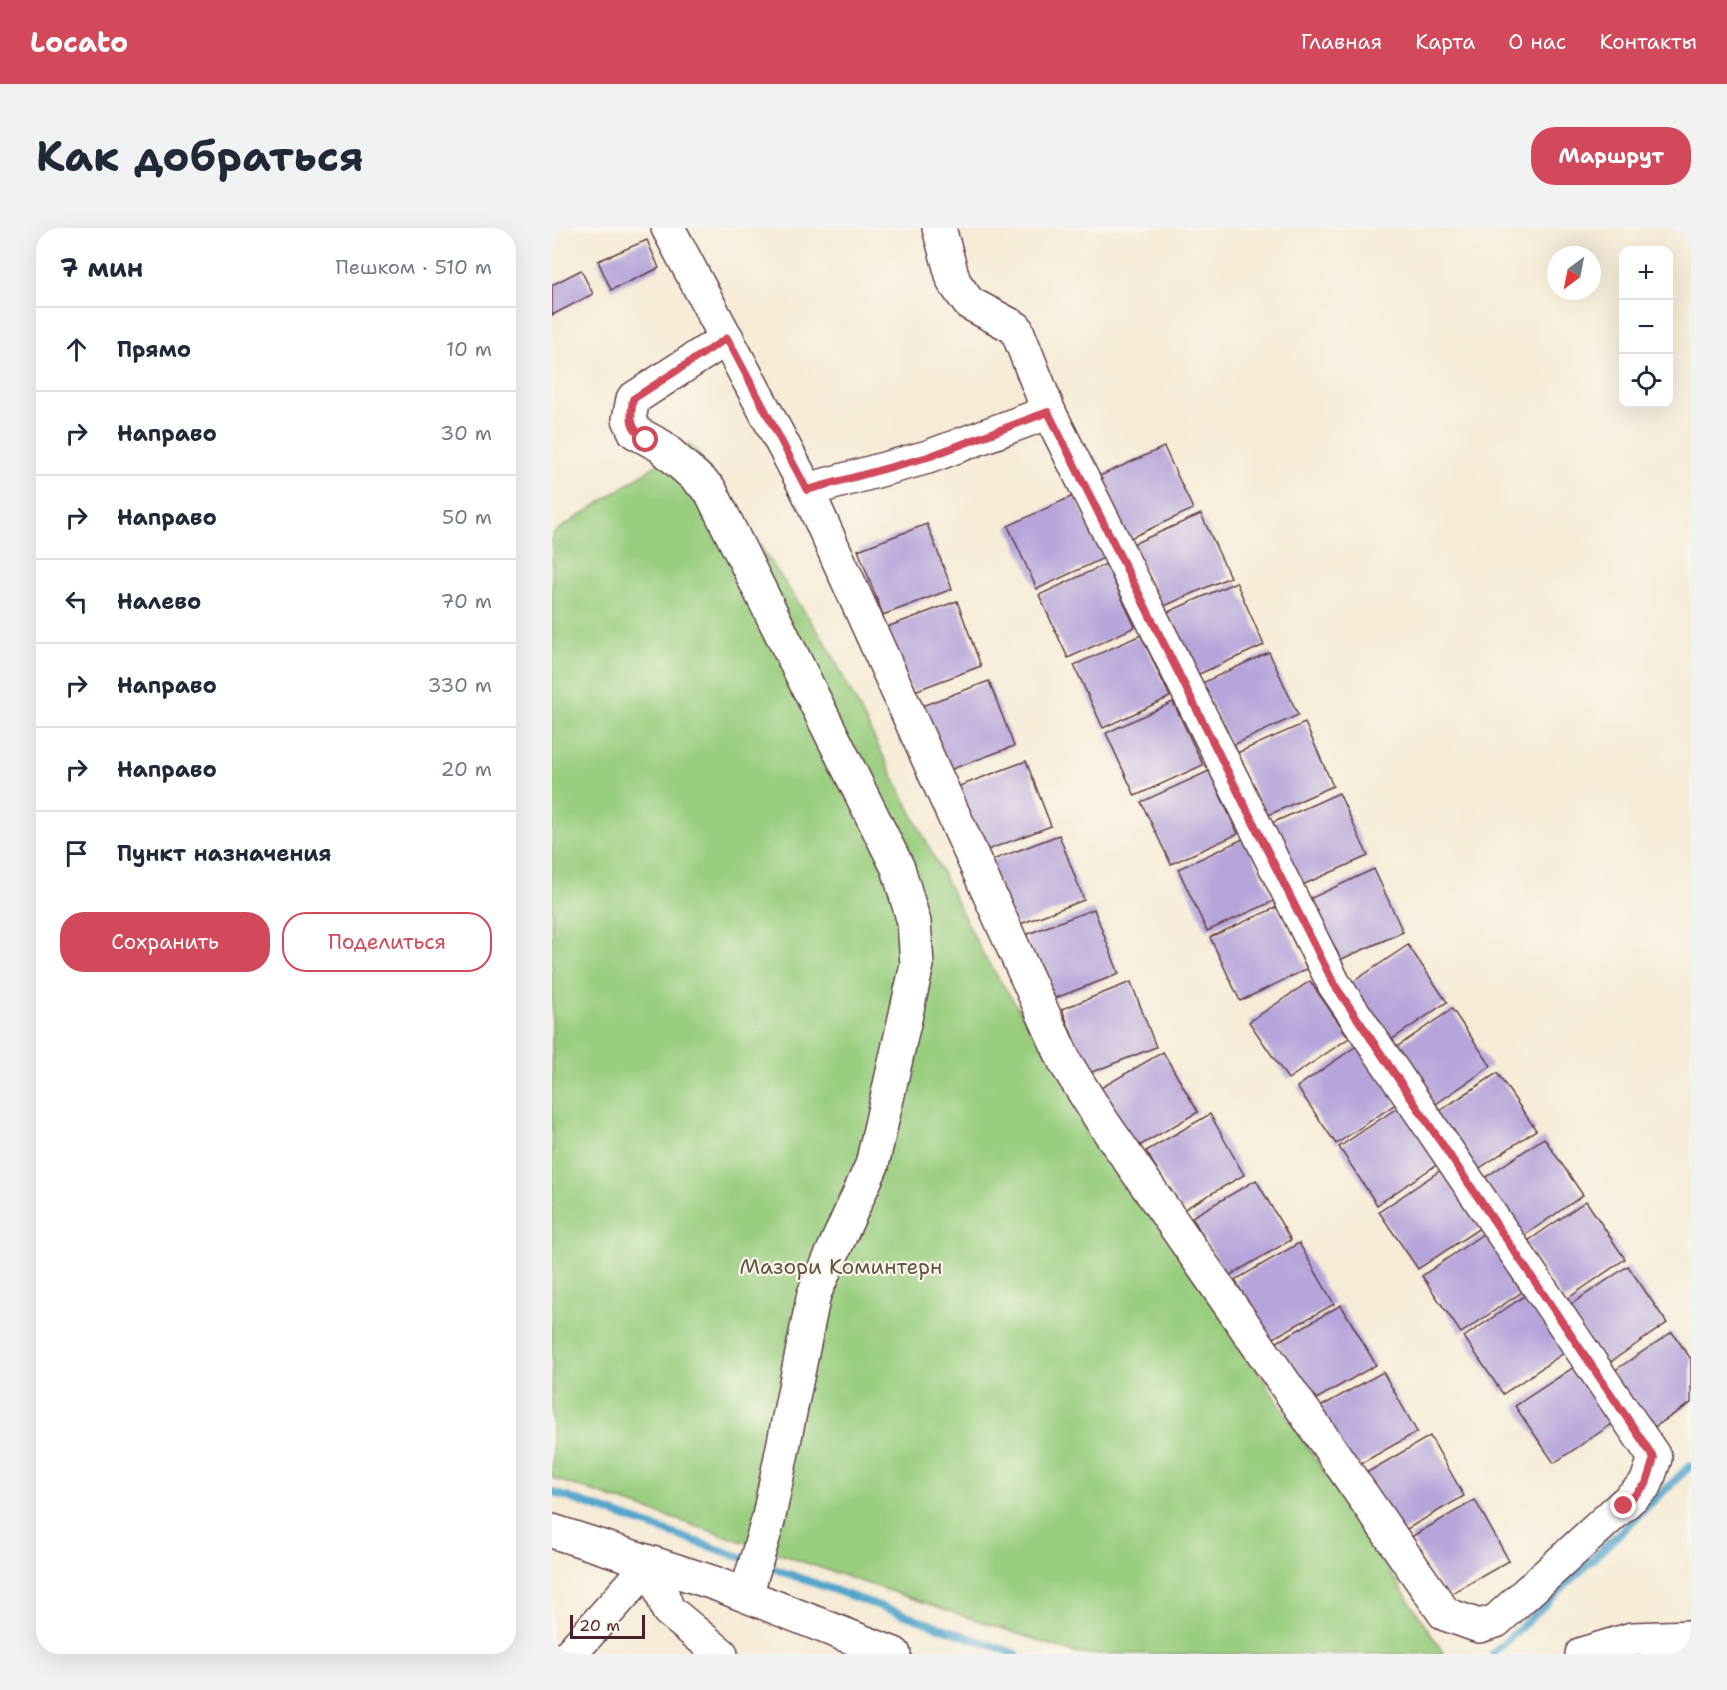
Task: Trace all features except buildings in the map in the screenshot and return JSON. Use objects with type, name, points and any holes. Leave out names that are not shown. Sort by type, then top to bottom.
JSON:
[{"type":"street","points":[[668,228],[807,490],[1065,1062],[1108,1131],[1445,1614],[1479,1626],[1496,1622],[1639,1492],[1646,1484],[1654,1458],[1334,984],[1048,412],[1016,328],[969,303],[954,282],[939,228]]},
{"type":"street","points":[[727,338],[633,399],[629,419],[635,432],[662,446],[710,490],[898,868],[914,922],[917,964],[872,1165],[814,1294],[765,1535],[746,1595]]},
{"type":"street","points":[[807,490],[928,457],[1048,412]]},
{"type":"street","points":[[552,1531],[746,1595],[894,1654]]},
{"type":"street","points":[[570,1654],[651,1563]]},
{"type":"street","points":[[651,1563],[668,1610],[721,1654]]},
{"type":"street","points":[[1582,1654],[1632,1640],[1691,1637]]},
{"type":"green space","name":"Мазори Коминтерн","points":[[690,443],[827,645],[985,958],[1444,1654],[1078,1654],[552,1478],[552,534]]},
{"type":"waterway","points":[[1493,1654],[1691,1465]]},
{"type":"waterway","points":[[552,1492],[749,1560]]},
{"type":"waterway","points":[[763,1565],[1016,1654]]},
{"type":"route","points":[[646,440],[635,432],[629,419],[633,399],[727,338],[807,490],[928,457],[1048,412],[1334,984],[1654,1458],[1646,1484],[1624,1506]]}]
